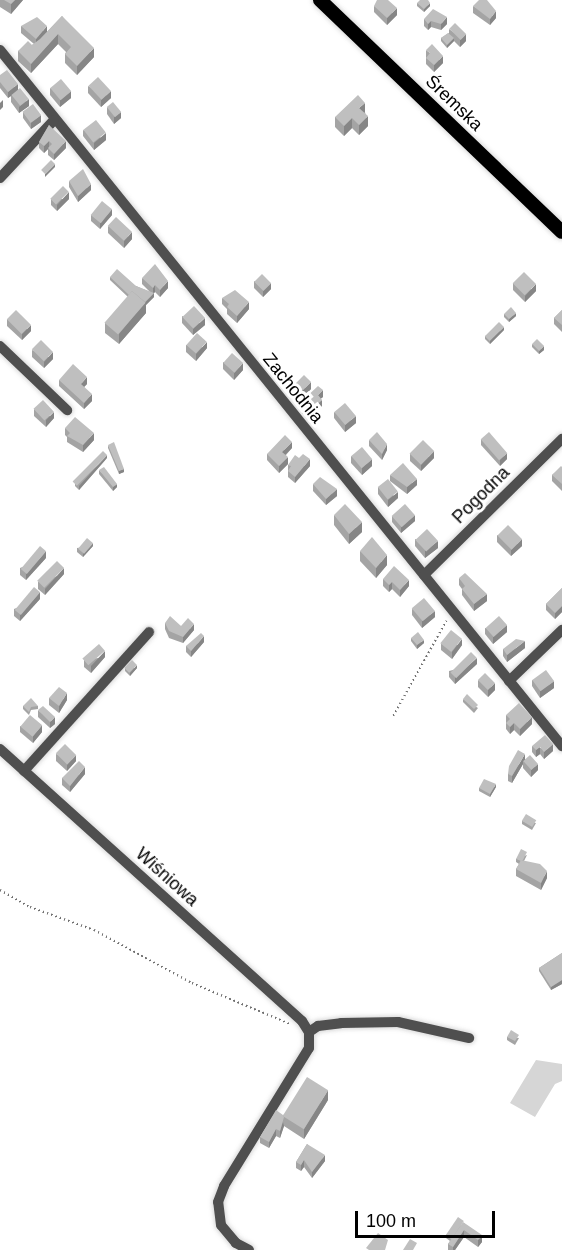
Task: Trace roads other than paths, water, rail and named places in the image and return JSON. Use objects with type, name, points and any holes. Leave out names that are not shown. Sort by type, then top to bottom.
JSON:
[{"type":"main road","name":"Śremska","points":[[320,0],[562,232]]},
{"type":"street","name":"Zachodnia","points":[[0,50],[54,120],[562,746]]},
{"type":"street","points":[[0,178],[54,120]]},
{"type":"street","points":[[0,346],[67,410]]},
{"type":"street","name":"Pogodna","points":[[424,575],[562,439]]},
{"type":"street","points":[[509,681],[562,630]]},
{"type":"street","points":[[24,771],[149,632]]},
{"type":"street","name":"Wiśniowa","points":[[0,749],[302,1021],[309,1032]]},
{"type":"street","points":[[249,1250],[236,1243],[221,1225],[218,1202],[224,1186],[309,1048],[309,1032],[318,1026],[341,1023],[398,1022],[469,1038]]}]
